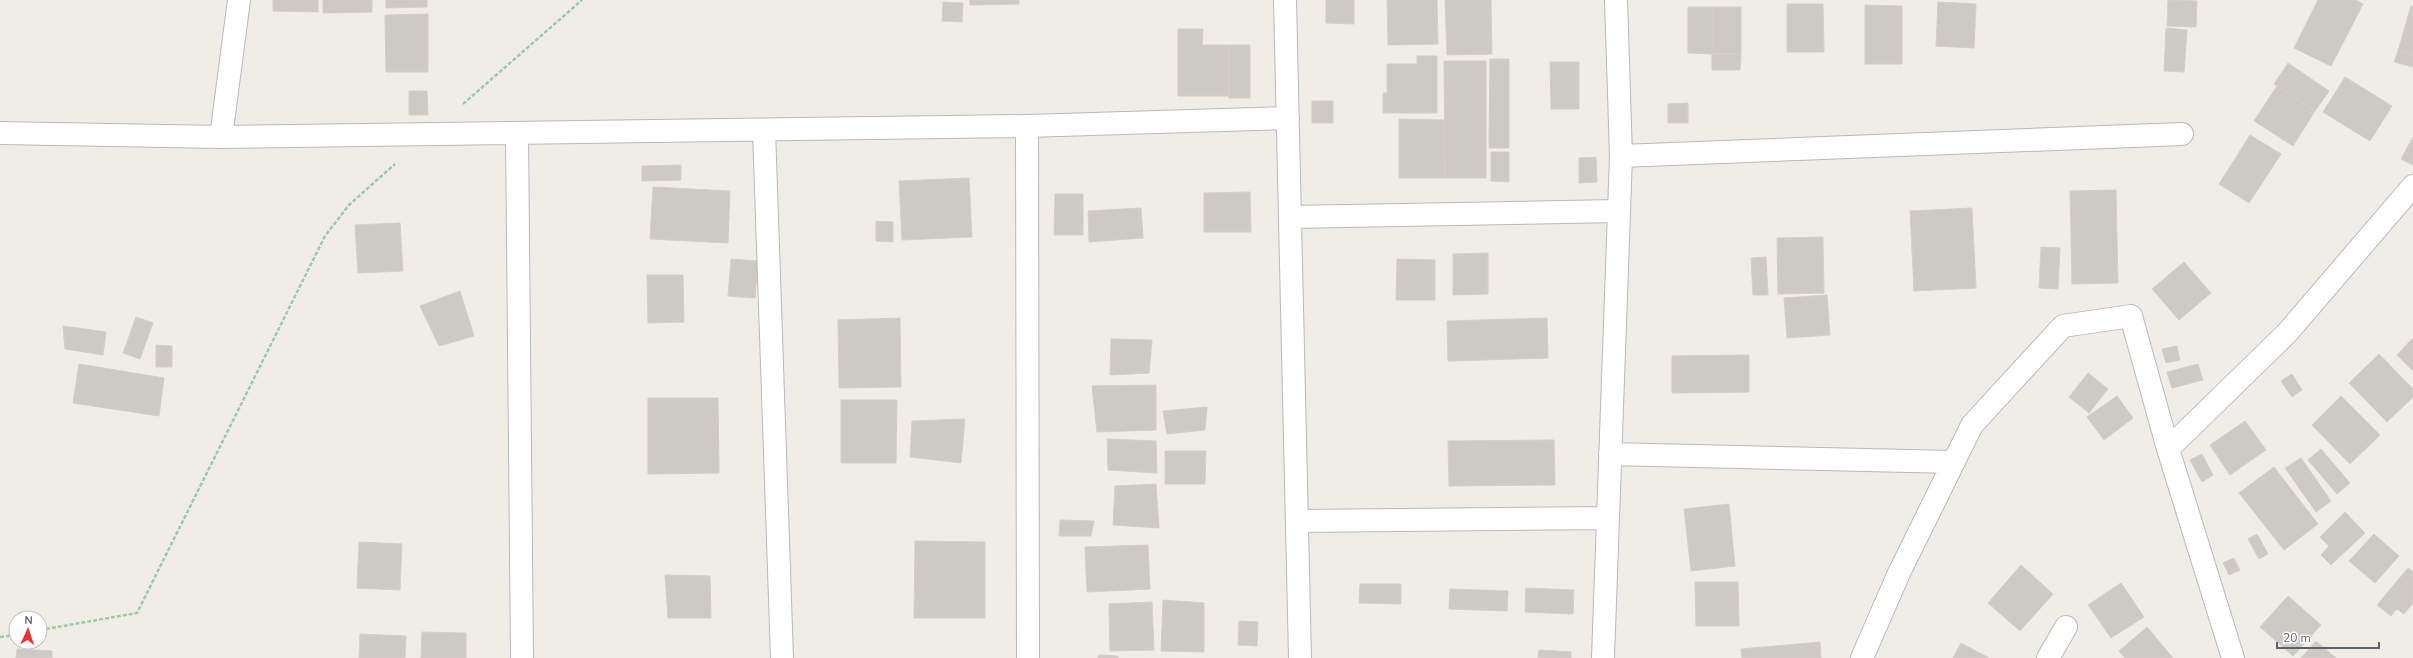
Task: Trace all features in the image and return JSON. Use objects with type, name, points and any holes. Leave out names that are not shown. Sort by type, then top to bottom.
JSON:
[{"type":"street","points":[[221,137],[239,0]]},
{"type":"street","points":[[1285,0],[1300,658]]},
{"type":"street","points":[[1603,658],[1621,156],[1616,0]]},
{"type":"street","points":[[0,133],[221,137],[1027,126],[1288,118]]},
{"type":"street","points":[[1027,126],[1028,658]]},
{"type":"street","points":[[764,130],[782,658]]},
{"type":"street","points":[[517,133],[522,658]]},
{"type":"street","points":[[1621,156],[2182,134]]},
{"type":"street","points":[[2168,449],[2287,333],[2413,186]]},
{"type":"street","points":[[1290,217],[1618,211]]},
{"type":"street","points":[[1862,658],[1899,573],[1972,425],[2063,326],[2131,316],[2168,449],[2233,658]]},
{"type":"street","points":[[1610,454],[1954,462]]},
{"type":"street","points":[[1296,521],[1608,518]]},
{"type":"street","points":[[2048,658],[2066,627]]},
{"type":"path","points":[[48,629],[137,613],[325,236],[350,205],[582,0]]},
{"type":"building","points":[[273,0],[318,0],[318,12],[273,11]]},
{"type":"building","points":[[323,0],[372,0],[372,12],[323,13]]},
{"type":"building","points":[[386,0],[427,0],[427,7],[386,8]]},
{"type":"building","points":[[970,0],[1019,0],[1019,4],[970,5]]},
{"type":"building","points":[[1326,0],[1354,0],[1354,24],[1326,23]]},
{"type":"building","points":[[1387,0],[1437,0],[1438,44],[1388,45]]},
{"type":"building","points":[[1445,0],[1491,0],[1492,54],[1447,55]]},
{"type":"building","points":[[2168,0],[2197,1],[2196,27],[2167,26]]},
{"type":"building","points":[[2318,0],[2355,0],[2363,4],[2331,66],[2294,48]]},
{"type":"building","points":[[943,2],[963,3],[962,22],[942,21]]},
{"type":"building","points":[[1938,2],[1976,4],[1974,48],[1936,46]]},
{"type":"building","points":[[1787,4],[1823,4],[1824,52],[1787,52]]},
{"type":"building","points":[[1865,5],[1902,6],[1902,64],[1865,64]]},
{"type":"building","points":[[2411,6],[2413,7],[2413,55],[2398,51]]},
{"type":"building","points":[[1688,7],[1713,7],[1712,54],[1688,53]]},
{"type":"building","points":[[1713,7],[1741,7],[1741,54],[1712,54]]},
{"type":"building","points":[[428,14],[428,72],[386,72],[385,15]]},
{"type":"building","points":[[2166,28],[2187,30],[2184,72],[2164,71]]},
{"type":"building","points":[[1178,29],[1203,29],[1202,45],[1229,45],[1229,96],[1178,96]]},
{"type":"building","points":[[1229,45],[1250,45],[1250,98],[1229,98]]},
{"type":"building","points":[[2398,51],[2413,55],[2413,67],[2394,62]]},
{"type":"building","points":[[1712,54],[1741,54],[1740,70],[1712,70]]},
{"type":"building","points":[[1417,56],[1437,56],[1437,113],[1383,113],[1383,93],[1387,93],[1387,64],[1417,64]]},
{"type":"building","points":[[1490,59],[1509,59],[1509,148],[1489,148]]},
{"type":"building","points":[[1444,61],[1486,61],[1486,178],[1445,178]]},
{"type":"building","points":[[1550,62],[1579,62],[1579,109],[1551,109]]},
{"type":"building","points":[[2288,63],[2329,91],[2315,111],[2274,84]]},
{"type":"building","points":[[2345,77],[2392,106],[2370,141],[2323,112]]},
{"type":"building","points":[[2277,86],[2315,111],[2293,146],[2254,121]]},
{"type":"building","points":[[409,91],[427,91],[428,115],[409,115]]},
{"type":"building","points":[[1312,101],[1333,101],[1333,123],[1312,123]]},
{"type":"building","points":[[1688,103],[1688,123],[1668,123],[1668,104]]},
{"type":"building","points":[[1399,119],[1444,120],[1445,178],[1399,178]]},
{"type":"building","points":[[2250,135],[2281,154],[2249,203],[2219,184]]},
{"type":"building","points":[[2413,137],[2413,165],[2401,159]]},
{"type":"building","points":[[1491,152],[1509,152],[1509,182],[1491,181]]},
{"type":"building","points":[[1596,157],[1597,182],[1579,183],[1579,158]]},
{"type":"building","points":[[681,165],[681,180],[642,181],[642,166]]},
{"type":"building","points":[[969,178],[972,237],[902,240],[899,181]]},
{"type":"building","points":[[653,187],[730,191],[728,243],[650,239]]},
{"type":"building","points":[[2116,190],[2118,283],[2072,284],[2070,191]]},
{"type":"building","points":[[1250,192],[1251,232],[1204,232],[1204,193]]},
{"type":"building","points":[[1055,194],[1083,194],[1083,235],[1054,235]]},
{"type":"building","points":[[1141,208],[1143,238],[1089,242],[1088,211]]},
{"type":"building","points":[[1972,208],[1976,288],[1914,291],[1910,211]]},
{"type":"building","points":[[876,221],[893,222],[893,242],[876,241]]},
{"type":"building","points":[[400,223],[403,271],[358,273],[355,225]]},
{"type":"building","points":[[1823,237],[1824,293],[1778,294],[1777,238]]},
{"type":"building","points":[[2041,247],[2060,248],[2058,289],[2039,288]]},
{"type":"building","points":[[1488,253],[1488,294],[1453,295],[1453,254]]},
{"type":"building","points":[[1766,257],[1768,295],[1753,295],[1751,258]]},
{"type":"building","points":[[731,259],[758,261],[755,298],[728,296]]},
{"type":"building","points":[[1397,259],[1435,260],[1435,300],[1396,300]]},
{"type":"building","points":[[2184,262],[2211,293],[2179,320],[2152,289]]},
{"type":"building","points":[[647,275],[683,275],[684,322],[648,323]]},
{"type":"building","points":[[460,291],[474,336],[439,346],[420,306]]},
{"type":"building","points":[[1827,295],[1830,335],[1787,338],[1784,298]]},
{"type":"building","points":[[136,317],[153,323],[140,359],[123,353]]},
{"type":"building","points":[[900,318],[901,387],[839,388],[838,320]]},
{"type":"building","points":[[1547,318],[1548,358],[1448,361],[1447,321]]},
{"type":"building","points":[[63,326],[106,332],[103,355],[65,349]]},
{"type":"building","points":[[2413,338],[2413,371],[2397,355]]},
{"type":"building","points":[[1111,339],[1152,340],[1149,373],[1110,375]]},
{"type":"building","points":[[156,345],[172,346],[172,367],[156,367]]},
{"type":"building","points":[[2177,346],[2180,360],[2166,363],[2162,349]]},
{"type":"building","points":[[2379,354],[2413,389],[2413,397],[2387,422],[2349,383]]},
{"type":"building","points":[[1749,355],[1749,392],[1672,393],[1672,356]]},
{"type":"building","points":[[79,364],[164,378],[159,416],[73,403]]},
{"type":"building","points":[[2198,364],[2203,380],[2172,388],[2167,372]]},
{"type":"building","points":[[2088,373],[2108,389],[2089,413],[2069,397]]},
{"type":"building","points":[[2292,374],[2302,390],[2292,397],[2281,381]]},
{"type":"building","points":[[1156,385],[1156,430],[1097,432],[1092,386]]},
{"type":"building","points":[[2117,396],[2133,418],[2104,440],[2087,417]]},
{"type":"building","points":[[2341,396],[2380,435],[2350,464],[2312,425]]},
{"type":"building","points":[[648,398],[718,398],[719,473],[648,474]]},
{"type":"building","points":[[841,400],[897,400],[896,463],[841,463]]},
{"type":"building","points":[[1207,407],[1205,430],[1167,434],[1163,411]]},
{"type":"building","points":[[965,419],[961,463],[910,457],[912,421]]},
{"type":"building","points":[[2245,421],[2266,450],[2230,475],[2210,445]]},
{"type":"building","points":[[1107,439],[1156,441],[1157,473],[1108,470]]},
{"type":"building","points":[[1554,440],[1555,485],[1449,486],[1448,441]]},
{"type":"building","points":[[2321,449],[2350,483],[2337,494],[2308,460]]},
{"type":"building","points":[[1165,451],[1206,451],[1205,484],[1165,484]]},
{"type":"building","points":[[2202,454],[2213,475],[2202,482],[2190,460]]},
{"type":"building","points":[[2301,458],[2331,501],[2316,512],[2285,468]]},
{"type":"building","points":[[2274,467],[2318,524],[2284,550],[2239,493]]},
{"type":"building","points":[[1156,484],[1159,528],[1113,525],[1115,486]]},
{"type":"building","points":[[1729,504],[1735,566],[1691,571],[1684,509]]},
{"type":"building","points":[[2345,512],[2365,533],[2331,565],[2321,555],[2329,546],[2320,537]]},
{"type":"building","points":[[1060,520],[1094,521],[1091,536],[1059,536]]},
{"type":"building","points":[[2257,534],[2268,554],[2259,559],[2248,539]]},
{"type":"building","points":[[2374,534],[2399,556],[2375,583],[2349,561]]},
{"type":"building","points":[[915,541],[985,542],[985,618],[914,618]]},
{"type":"building","points":[[359,542],[402,544],[400,590],[357,588]]},
{"type":"building","points":[[1148,545],[1150,589],[1087,592],[1085,547]]},
{"type":"building","points":[[2234,558],[2240,570],[2229,575],[2223,563]]},
{"type":"building","points":[[2021,565],[2053,594],[2020,631],[1988,603]]},
{"type":"building","points":[[2408,568],[2413,572],[2413,603],[2404,614],[2397,609],[2391,616],[2377,605]]},
{"type":"building","points":[[665,575],[710,576],[711,618],[668,618]]},
{"type":"building","points":[[1695,582],[1738,582],[1739,626],[1696,626]]},
{"type":"building","points":[[2121,583],[2144,617],[2111,638],[2088,605]]},
{"type":"building","points":[[1360,584],[1401,584],[1401,604],[1359,603]]},
{"type":"building","points":[[1526,588],[1574,590],[1573,614],[1525,612]]},
{"type":"building","points":[[1450,589],[1508,591],[1507,611],[1449,609]]},
{"type":"building","points":[[2288,596],[2321,625],[2293,656],[2260,627]]},
{"type":"building","points":[[1163,600],[1204,603],[1204,652],[1161,651]]},
{"type":"building","points":[[1152,602],[1154,650],[1110,651],[1109,604]]},
{"type":"building","points":[[1239,621],[1258,622],[1257,646],[1238,645]]},
{"type":"building","points":[[2147,627],[2173,658],[2125,658],[2119,651]]},
{"type":"building","points":[[422,632],[466,633],[466,658],[421,658]]},
{"type":"building","points":[[360,634],[406,636],[405,658],[359,658]]},
{"type":"building","points":[[2316,641],[2336,658],[2301,658]]},
{"type":"building","points":[[1820,642],[1821,658],[1742,658],[1741,649]]},
{"type":"building","points":[[1961,643],[1989,658],[1953,658]]},
{"type":"building","points":[[17,650],[52,651],[52,658],[16,658]]},
{"type":"building","points":[[1539,650],[1571,652],[1571,658],[1538,658]]},
{"type":"building","points":[[1099,655],[1118,656],[1118,658],[1098,658]]}]
